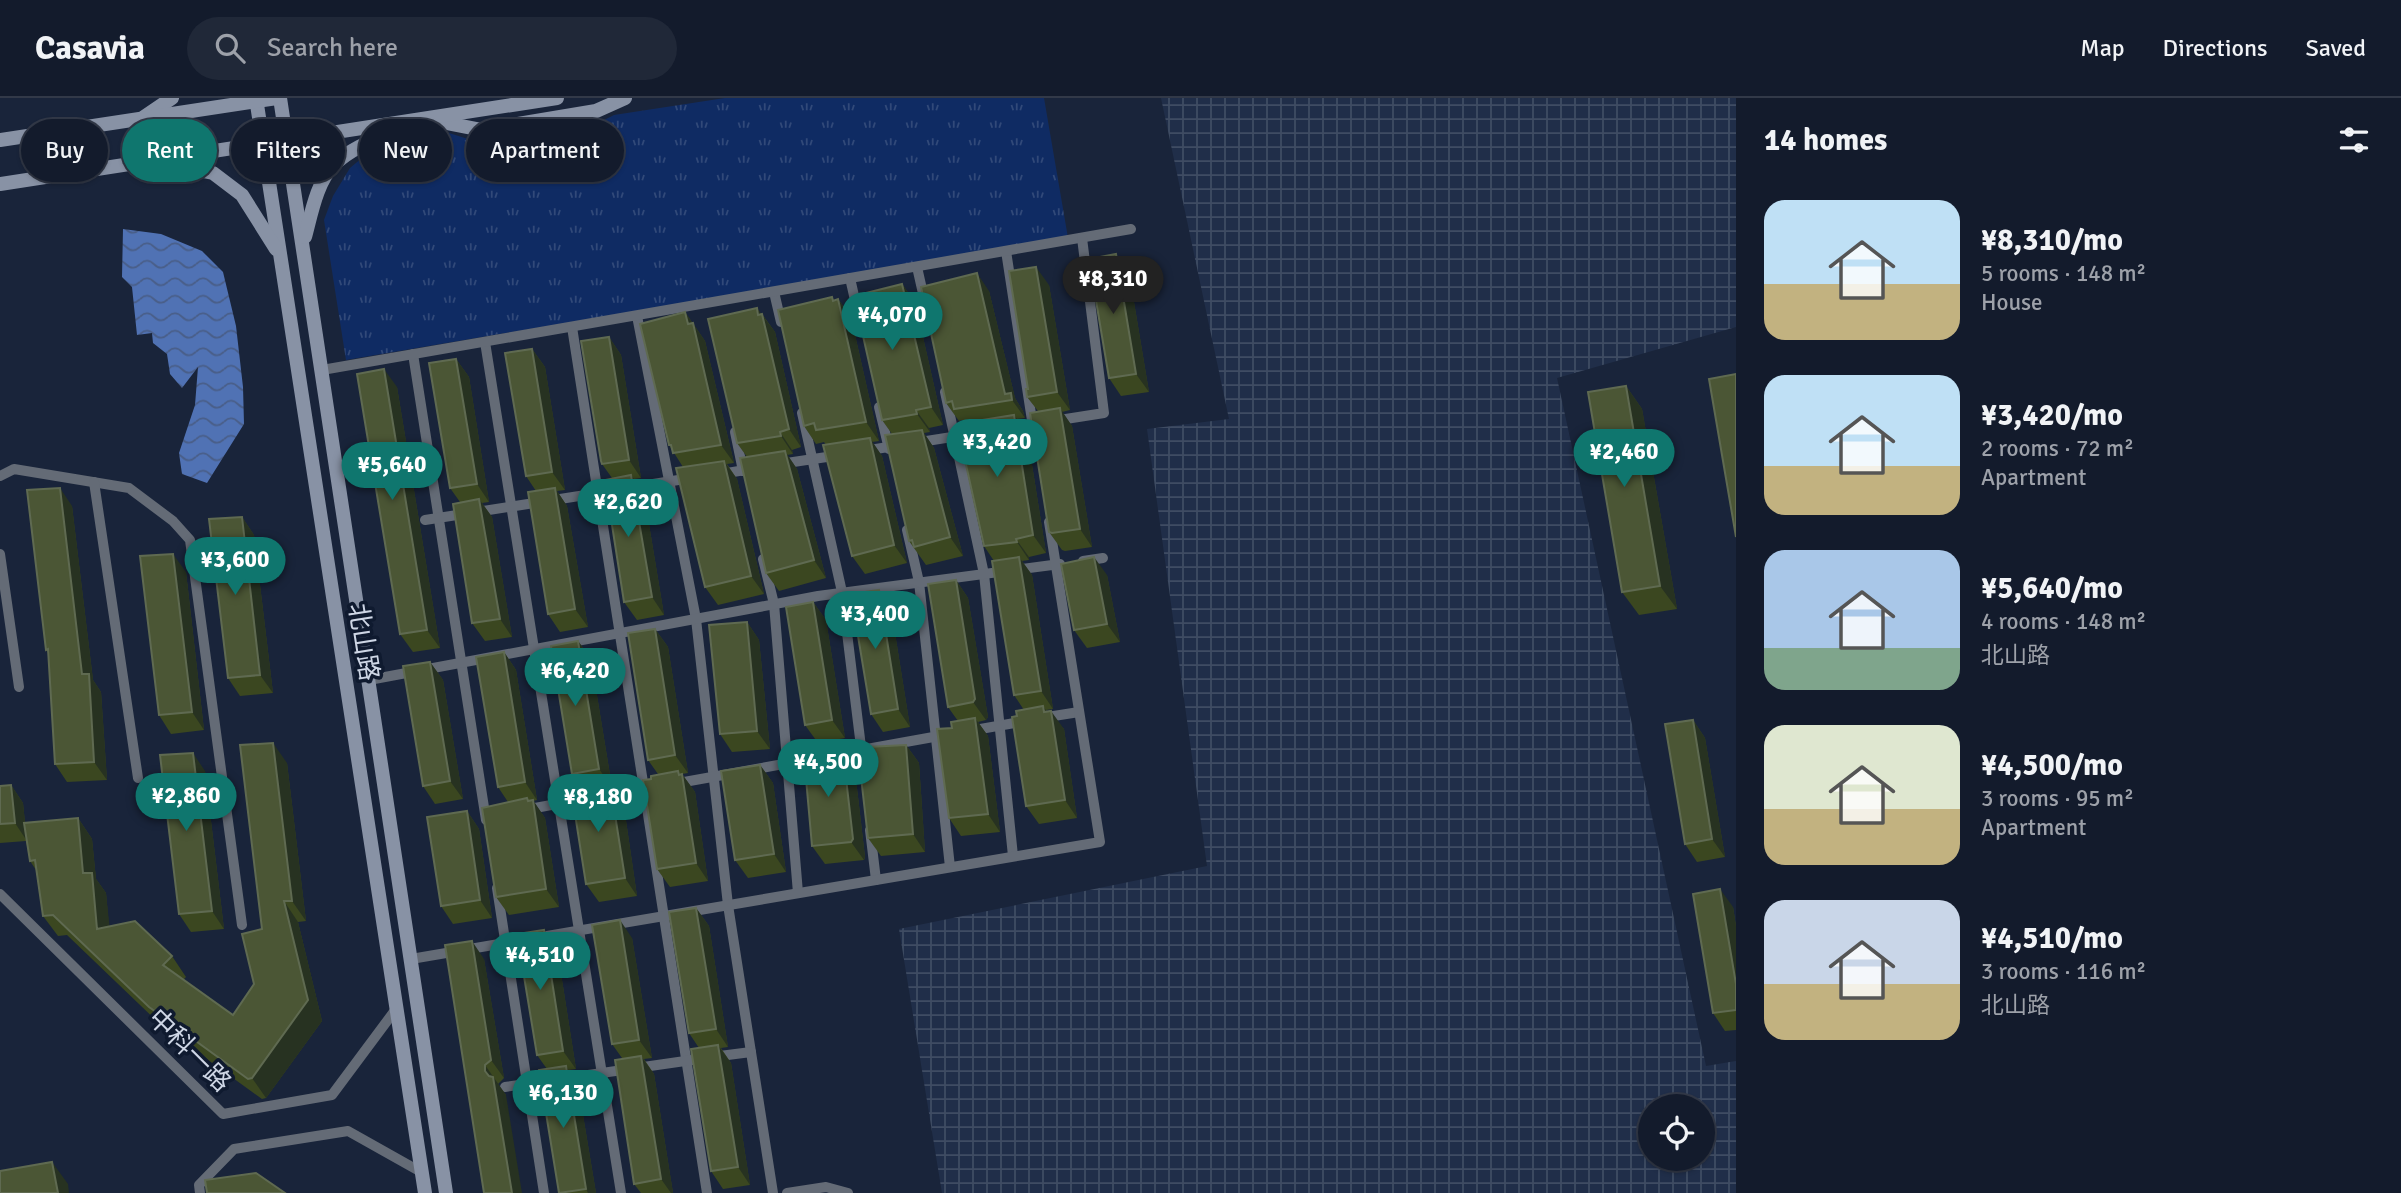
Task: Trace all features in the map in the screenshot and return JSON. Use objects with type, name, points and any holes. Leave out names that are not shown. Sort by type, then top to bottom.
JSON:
[{"type":"street","points":[[140,119],[172,98]]},
{"type":"street","points":[[140,119],[279,98]]},
{"type":"street","name":"北山路","points":[[279,98],[283,119]]},
{"type":"street","points":[[423,119],[557,98]]},
{"type":"street","points":[[452,124],[482,130],[596,111],[625,98]]},
{"type":"street","name":"北山路","points":[[256,100],[259,119]]},
{"type":"street","points":[[0,140],[122,122]]},
{"type":"street","points":[[303,245],[315,198],[332,166],[359,147]]},
{"type":"street","points":[[0,184],[122,165]]},
{"type":"street","points":[[217,176],[242,195],[279,255]]},
{"type":"street","name":"北山路","points":[[268,182],[425,1193]]},
{"type":"street","name":"北山路","points":[[293,182],[446,1193]]},
{"type":"lane","points":[[322,370],[1131,229]]},
{"type":"lane","points":[[1020,426],[1104,413],[1082,238]]},
{"type":"lane","points":[[1006,251],[1035,437]]},
{"type":"lane","points":[[917,267],[926,306]]},
{"type":"lane","points":[[850,278],[859,317]]},
{"type":"lane","points":[[774,292],[783,330]]},
{"type":"lane","points":[[705,304],[708,317]]},
{"type":"lane","points":[[637,316],[695,618],[728,905],[773,1193]]},
{"type":"lane","points":[[572,327],[707,1193]]},
{"type":"lane","points":[[485,342],[621,1193]]},
{"type":"lane","points":[[413,355],[487,830]]},
{"type":"lane","points":[[943,384],[984,574],[1013,856]]},
{"type":"lane","points":[[877,395],[891,461]]},
{"type":"lane","points":[[800,408],[842,593],[863,763]]},
{"type":"lane","points":[[732,419],[746,483]]},
{"type":"lane","points":[[425,520],[981,432]]},
{"type":"lane","points":[[0,476],[14,469],[129,488],[173,521],[190,540],[242,925]]},
{"type":"lane","points":[[93,482],[138,778]]},
{"type":"lane","points":[[411,959],[1100,842],[1047,513]]},
{"type":"lane","points":[[904,515],[919,583],[950,867]]},
{"type":"lane","points":[[761,550],[774,604],[798,893]]},
{"type":"lane","points":[[0,554],[19,687]]},
{"type":"lane","points":[[369,680],[774,604],[1102,558]]},
{"type":"lane","points":[[510,813],[1079,712]]},
{"type":"lane","points":[[470,820],[498,815]]},
{"type":"lane","points":[[869,815],[876,880]]},
{"type":"lane","points":[[495,880],[544,1193]]},
{"type":"lane","name":"中科一路","points":[[0,894],[223,1114],[332,1095],[396,1009]]},
{"type":"lane","points":[[505,1087],[751,1052]]},
{"type":"lane","points":[[200,1193],[199,1185],[234,1149],[348,1130],[421,1172]]},
{"type":"lane","points":[[787,1193],[827,1187],[848,1193]]},
{"type":"shaded area","points":[[1161,98],[1736,98],[1736,327],[1557,378],[1706,1066],[1736,1061],[1736,1193],[942,1193],[899,929],[1207,866],[1147,429],[1229,419]]},
{"type":"green space","points":[[725,98],[1044,98],[1068,238],[346,360],[324,220],[333,196],[342,182],[345,182],[350,168],[359,160],[359,182],[452,182],[452,134],[466,138],[466,182],[624,182],[624,119],[606,119],[614,115]]},
{"type":"water","points":[[123,229],[161,234],[202,251],[223,272],[236,326],[244,424],[207,483],[182,474],[179,453],[195,405],[198,367],[182,388],[170,374],[167,354],[153,343],[152,333],[137,335],[132,287],[122,277]]},
{"type":"building","points":[[1116,254],[1136,374],[1109,378],[1089,259]]},
{"type":"building","points":[[1036,267],[1057,392],[1027,397],[1028,389],[1009,271]]},
{"type":"building","points":[[977,273],[1005,394],[1011,393],[1012,400],[954,409],[952,401],[946,403],[921,287]]},
{"type":"building","points":[[902,284],[931,407],[916,410],[917,414],[882,420],[854,296]]},
{"type":"building","points":[[832,297],[833,301],[838,299],[866,422],[816,430],[814,423],[804,426],[778,310]]},
{"type":"building","points":[[757,308],[758,315],[762,314],[789,429],[780,432],[781,436],[737,443],[708,319]]},
{"type":"building","points":[[685,312],[688,324],[693,323],[721,445],[673,453],[640,324]]},
{"type":"building","points":[[609,337],[629,460],[602,464],[581,341]]},
{"type":"building","points":[[532,349],[552,472],[526,476],[505,353]]},
{"type":"building","points":[[456,359],[477,484],[450,488],[429,363]]},
{"type":"building","points":[[384,369],[427,630],[400,634],[357,374]]},
{"type":"building","points":[[1736,374],[1736,537],[1709,379]]},
{"type":"building","points":[[1626,386],[1660,586],[1622,592],[1588,392]]},
{"type":"building","points":[[1060,408],[1080,529],[1052,533],[1049,532],[1030,413]]},
{"type":"building","points":[[1014,415],[1033,535],[1016,539],[1017,542],[984,546],[957,424]]},
{"type":"building","points":[[922,430],[950,537],[914,547],[912,540],[909,541],[885,435]]},
{"type":"building","points":[[870,438],[894,545],[852,556],[823,445]]},
{"type":"building","points":[[785,451],[814,560],[766,573],[740,458]]},
{"type":"building","points":[[724,461],[751,576],[705,587],[676,468]]},
{"type":"building","points":[[631,475],[652,597],[624,602],[605,480]]},
{"type":"building","points":[[60,488],[82,674],[89,674],[94,762],[55,764],[48,649],[46,650],[27,490]]},
{"type":"building","points":[[555,488],[575,609],[548,614],[528,492]]},
{"type":"building","points":[[479,499],[500,619],[472,623],[453,504]]},
{"type":"building","points":[[242,517],[260,675],[228,678],[209,519]]},
{"type":"building","points":[[173,554],[192,712],[159,715],[140,556]]},
{"type":"building","points":[[1019,557],[1041,691],[1014,695],[992,561]]},
{"type":"building","points":[[1094,557],[1107,624],[1074,630],[1061,564]]},
{"type":"building","points":[[956,580],[975,699],[973,702],[948,707],[928,584]]},
{"type":"building","points":[[879,590],[898,709],[871,714],[851,594]]},
{"type":"building","points":[[813,602],[832,720],[805,725],[786,607]]},
{"type":"building","points":[[747,622],[757,731],[720,734],[709,625]]},
{"type":"building","points":[[655,629],[675,755],[648,760],[628,633]]},
{"type":"building","points":[[578,641],[599,769],[572,774],[551,646]]},
{"type":"building","points":[[504,652],[525,782],[498,787],[476,657]]},
{"type":"building","points":[[430,662],[450,781],[423,786],[403,666]]},
{"type":"building","points":[[1043,706],[1044,712],[1051,711],[1065,800],[1026,806],[1012,717],[1017,716],[1016,711]]},
{"type":"building","points":[[975,718],[988,814],[949,818],[937,729],[952,728],[951,722]]},
{"type":"building","points":[[1693,720],[1712,839],[1685,844],[1665,724]]},
{"type":"building","points":[[273,743],[292,901],[284,901],[308,1000],[252,1078],[248,1079],[149,1007],[53,915],[43,916],[35,860],[30,861],[24,823],[78,818],[83,873],[92,873],[97,929],[135,921],[172,956],[163,965],[233,1015],[254,984],[242,934],[262,929],[240,745]]},
{"type":"building","points":[[906,745],[913,834],[868,838],[858,751],[867,750],[867,747]]},
{"type":"building","points":[[843,752],[853,839],[851,842],[812,846],[804,756]]},
{"type":"building","points":[[193,753],[212,911],[179,914],[160,755]]},
{"type":"building","points":[[760,765],[774,854],[735,860],[721,771]]},
{"type":"building","points":[[678,771],[679,775],[682,774],[696,863],[657,869],[643,780]]},
{"type":"building","points":[[602,784],[602,790],[611,789],[625,878],[586,884],[572,795],[575,794],[574,789]]},
{"type":"building","points":[[11,785],[15,823],[0,824],[0,786]]},
{"type":"building","points":[[527,798],[528,801],[533,800],[546,889],[496,897],[482,808]]},
{"type":"building","points":[[467,811],[480,900],[441,906],[427,817]]},
{"type":"building","points":[[1720,889],[1736,984],[1736,1010],[1713,1013],[1693,894]]},
{"type":"building","points":[[696,908],[716,1029],[689,1033],[669,912]]},
{"type":"building","points":[[620,920],[639,1040],[612,1044],[592,925]]},
{"type":"building","points":[[544,930],[563,1051],[537,1055],[517,934]]},
{"type":"building","points":[[472,941],[491,1060],[485,1065],[485,1071],[493,1077],[512,1193],[484,1193],[445,945]]},
{"type":"building","points":[[718,1045],[738,1167],[711,1171],[691,1049]]},
{"type":"building","points":[[641,1056],[661,1179],[634,1184],[615,1060]]},
{"type":"building","points":[[566,1066],[586,1189],[559,1193],[539,1070]]},
{"type":"building","points":[[52,1162],[58,1193],[0,1193],[0,1171]]},
{"type":"building","points":[[256,1173],[285,1193],[207,1193],[205,1180]]}]
